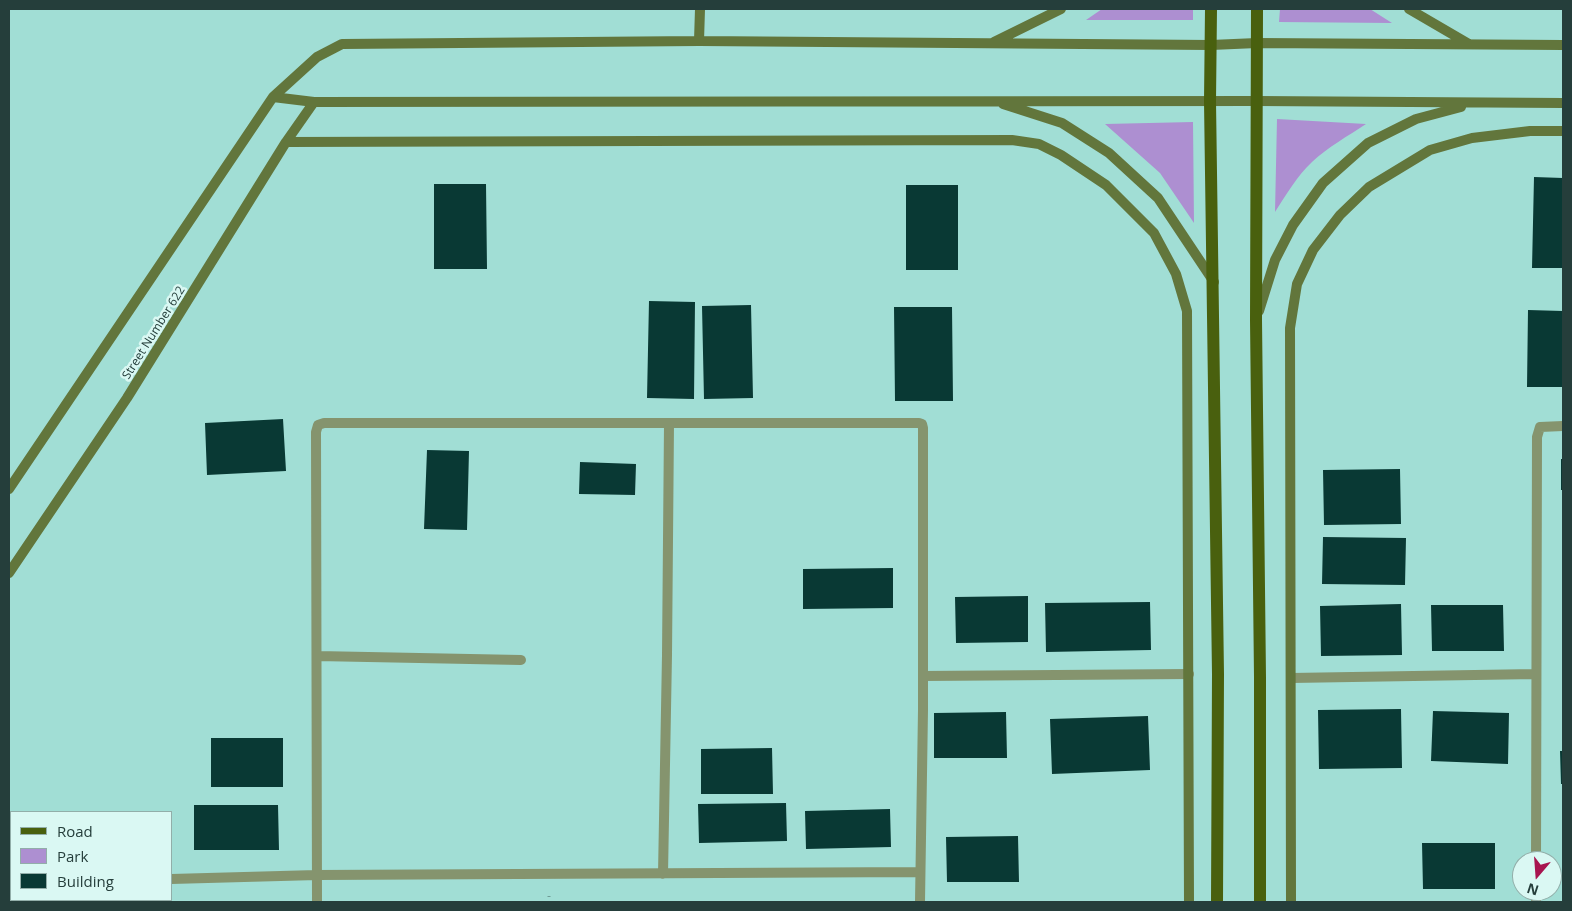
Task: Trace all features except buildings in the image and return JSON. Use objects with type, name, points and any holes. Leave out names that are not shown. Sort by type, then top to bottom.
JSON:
[{"type":"main road","points":[[1211,9],[1210,101],[1218,674],[1217,902]]},
{"type":"main road","points":[[1257,9],[1256,320],[1260,677],[1260,902]]},
{"type":"street","points":[[699,41],[700,9]]},
{"type":"street","points":[[991,44],[1061,9]]},
{"type":"street","points":[[1410,9],[1469,45]]},
{"type":"street","points":[[9,489],[273,97],[317,57],[342,44],[699,41],[991,44],[1563,45]]},
{"type":"street","points":[[273,97],[314,102],[1257,100],[1563,103]]},
{"type":"street","points":[[994,101],[1062,123],[1109,153],[1158,198],[1214,283]]},
{"type":"street","name":"Street Number 622","points":[[9,572],[127,398],[286,142],[314,102]]},
{"type":"street","points":[[1256,320],[1275,260],[1293,225],[1324,183],[1368,144],[1416,119],[1474,103]]},
{"type":"street","points":[[1291,902],[1290,328],[1297,284],[1313,250],[1340,215],[1369,187],[1430,150],[1472,138],[1530,131],[1563,131]]},
{"type":"street","points":[[286,142],[1012,140],[1039,144],[1061,155],[1106,185],[1154,233],[1176,274],[1187,311],[1189,902]]},
{"type":"street","points":[[317,902],[316,432],[318,425],[324,423],[922,424],[923,676],[920,902]]},
{"type":"street","points":[[663,874],[669,424]]},
{"type":"street","points":[[1536,851],[1537,437],[1540,427],[1563,426]]},
{"type":"street","points":[[317,656],[520,660]]},
{"type":"street","points":[[923,676],[1189,674]]},
{"type":"street","points":[[1291,678],[1536,674]]},
{"type":"street","points":[[172,879],[318,875],[919,872]]},
{"type":"green space","points":[[1102,9],[1193,9],[1193,20],[1086,20]]},
{"type":"green space","points":[[1280,9],[1370,9],[1392,23],[1279,22]]},
{"type":"green space","points":[[1277,119],[1366,124],[1312,162],[1297,179],[1275,212]]},
{"type":"green space","points":[[1193,122],[1194,223],[1160,173],[1105,124]]}]
